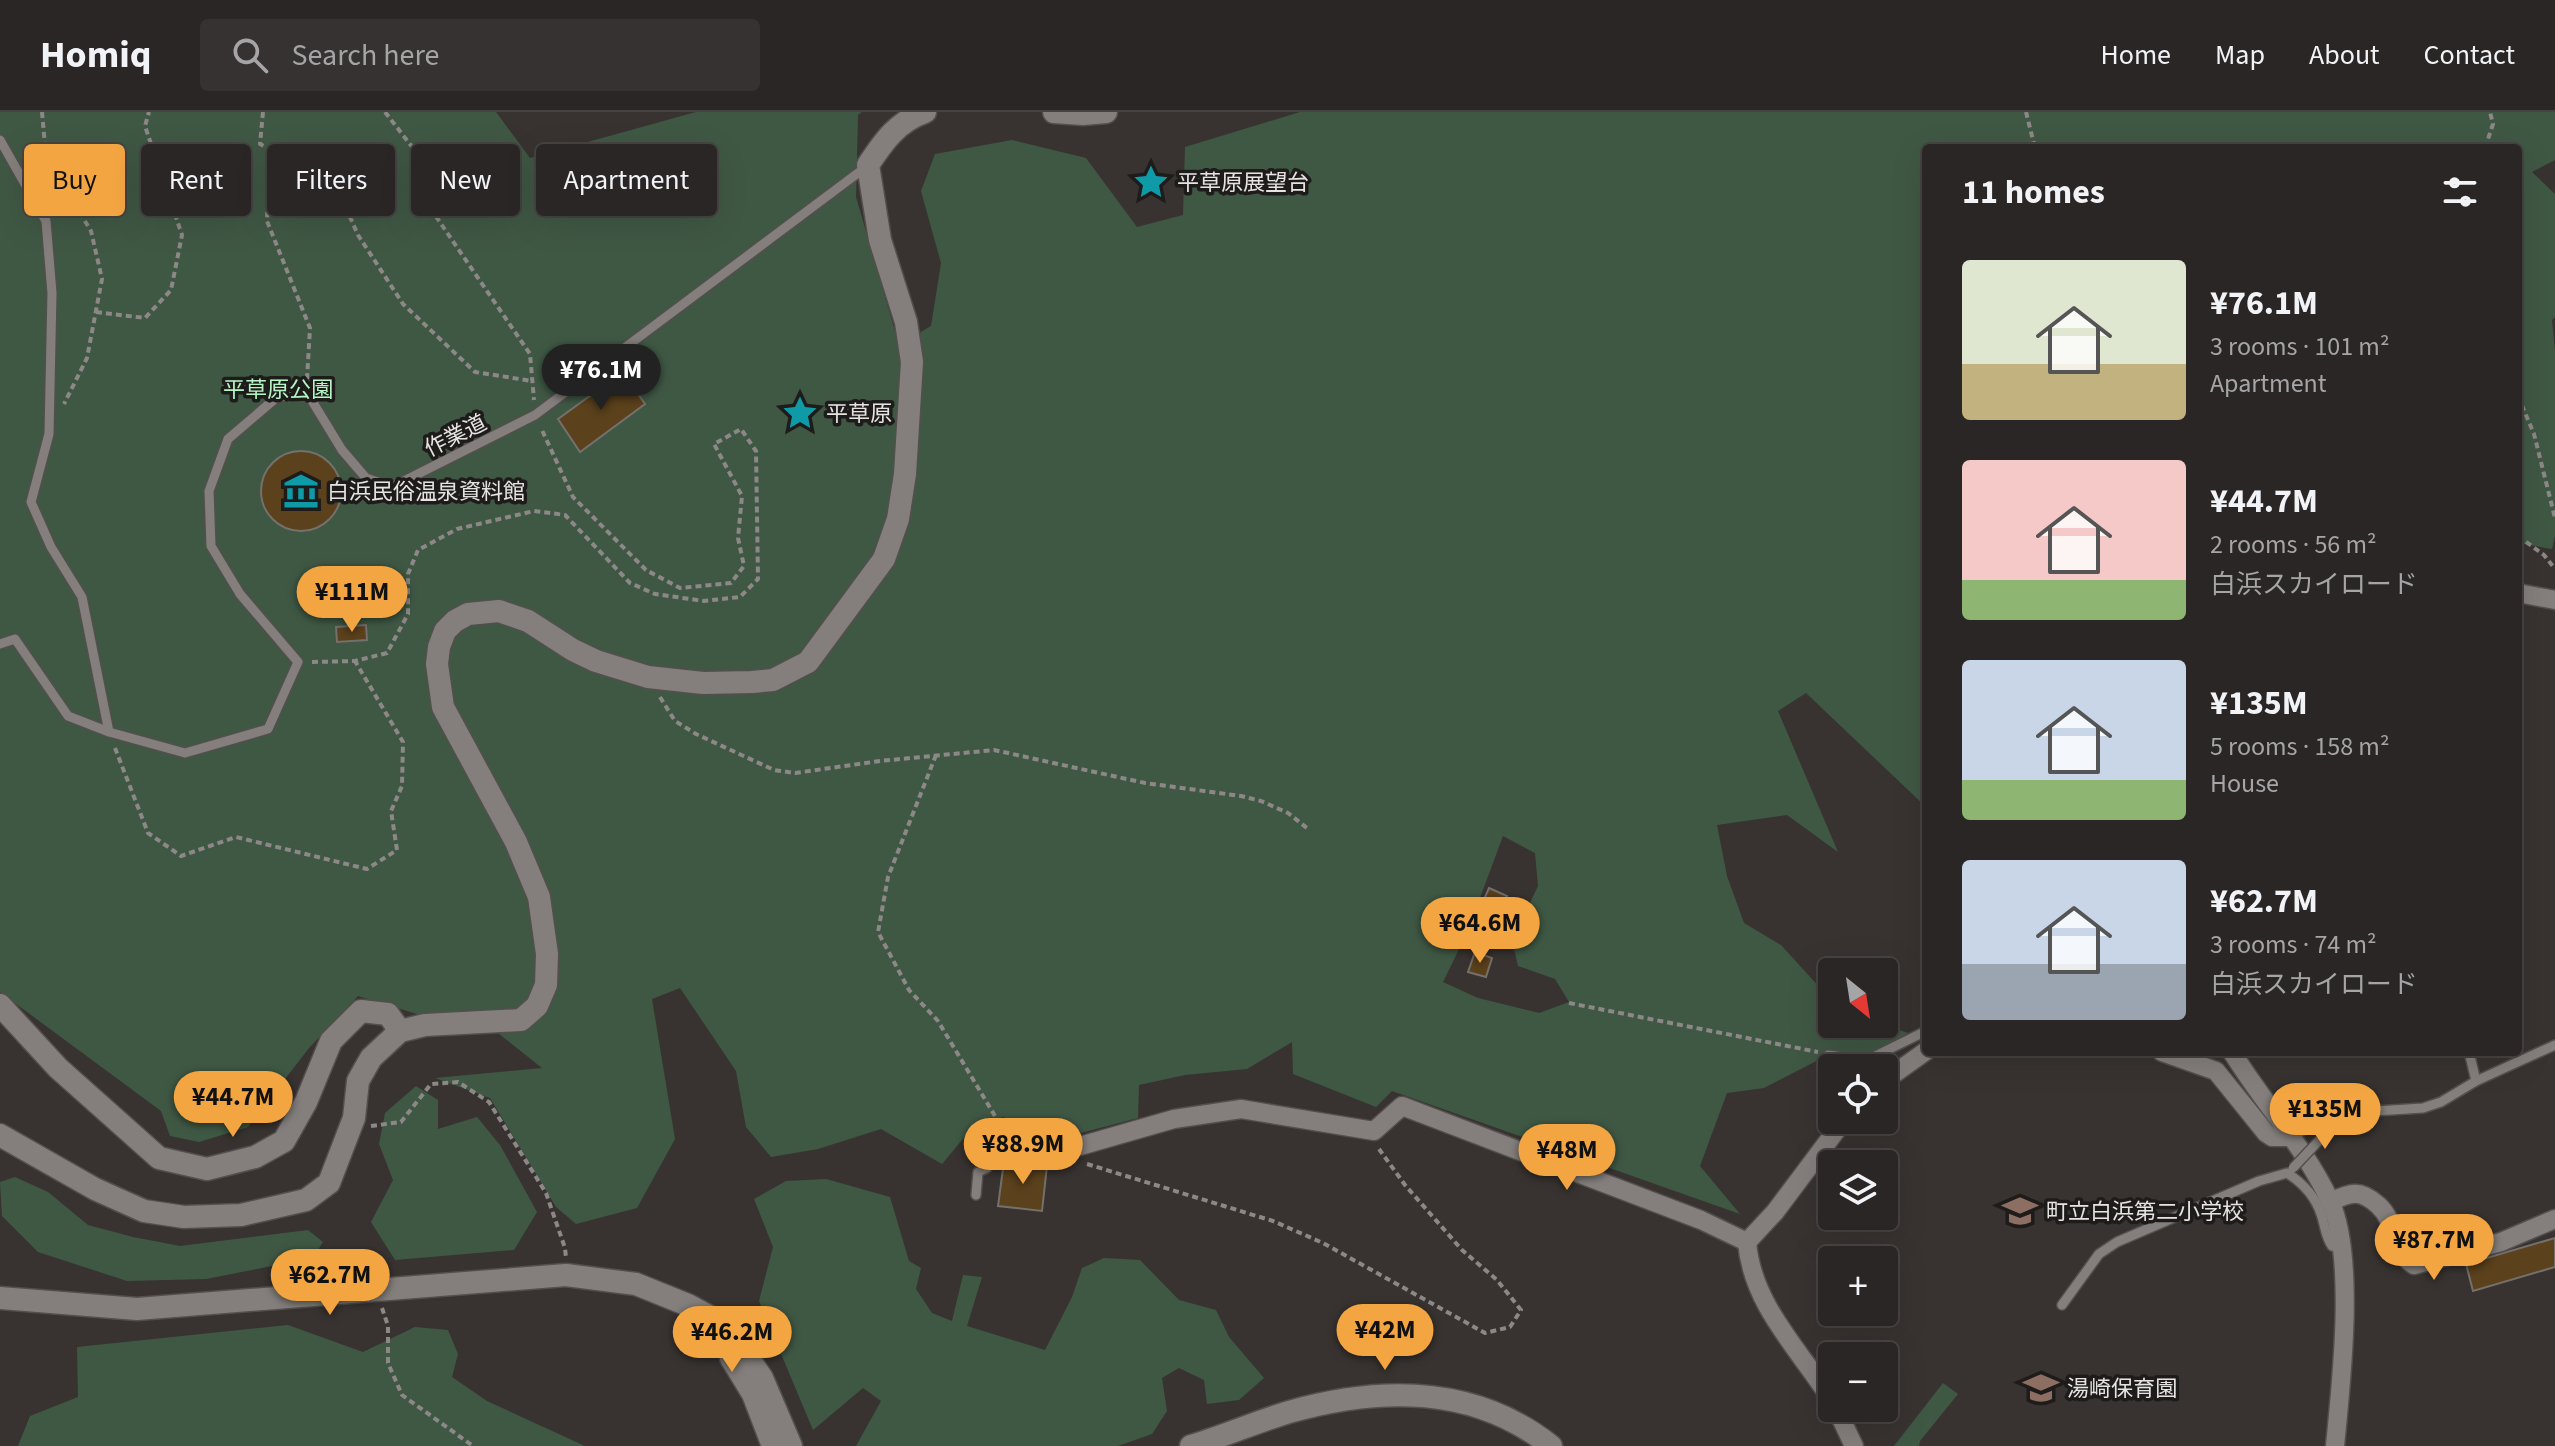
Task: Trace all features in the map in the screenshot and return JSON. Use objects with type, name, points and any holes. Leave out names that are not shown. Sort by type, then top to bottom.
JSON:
[{"type":"street","points":[[0,1135],[95,1189],[144,1211],[184,1217],[241,1215],[306,1200],[329,1183],[354,1118],[358,1081],[371,1058],[400,1031],[425,1025],[521,1020],[537,1006],[546,985],[547,954],[539,897],[530,870],[443,707],[437,664],[445,631],[468,614],[499,611],[513,615],[596,661],[648,677],[730,684],[773,680],[808,662],[884,559],[898,519],[905,474],[912,362],[906,322],[880,240],[868,165],[900,124],[925,112]]},
{"type":"street","points":[[1054,112],[1106,112]]},
{"type":"street","points":[[2522,594],[2555,600]]},
{"type":"street","points":[[0,1005],[58,1068],[159,1158],[207,1169],[255,1157],[284,1141],[306,1102],[331,1041],[361,1011],[388,1014],[400,1031]]},
{"type":"street","points":[[1898,1071],[1922,1054]]},
{"type":"street","points":[[2173,1056],[2216,1071],[2266,1133],[2272,1137],[2291,1137]]},
{"type":"street","points":[[2235,1056],[2291,1137],[2330,1202],[2343,1248],[2343,1321],[2335,1446]]},
{"type":"street","points":[[992,1158],[998,1134],[1012,1134],[1031,1144],[1073,1148],[1174,1119],[1241,1109],[1374,1131],[1402,1106],[1701,1220],[1747,1242]]},
{"type":"street","points":[[1747,1242],[1775,1212],[1834,1134]]},
{"type":"street","points":[[2330,1202],[2360,1193],[2368,1196],[2392,1222],[2403,1257],[2414,1265],[2501,1242],[2555,1219]]},
{"type":"street","points":[[1747,1242],[1753,1278],[1765,1306],[1818,1381]]},
{"type":"street","points":[[0,1298],[137,1309],[566,1275],[636,1284],[712,1318],[736,1340],[762,1378],[791,1446]]},
{"type":"street","points":[[669,1299],[698,1323],[735,1362],[760,1409],[773,1446]]},
{"type":"street","points":[[1198,1444],[1291,1412],[1335,1402],[1407,1394],[1486,1409],[1517,1422],[1551,1446]]},
{"type":"street","points":[[1843,1422],[1854,1446]]},
{"type":"lane","points":[[0,140],[46,221],[52,293],[49,434],[31,502],[51,547],[82,597],[109,732]]},
{"type":"lane","name":"作業道","points":[[306,391],[342,450],[366,478],[392,487],[535,415],[868,165]]},
{"type":"lane","points":[[0,644],[15,639],[68,716],[109,732],[185,753],[268,729],[298,662],[240,594],[211,546],[209,491],[228,439],[276,398],[306,391]]},
{"type":"lane","points":[[1879,1054],[1922,1033]]},
{"type":"lane","points":[[2291,1137],[2326,1118],[2344,1113],[2423,1108],[2441,1102],[2476,1081],[2555,1045]]},
{"type":"lane","points":[[2470,1056],[2476,1081]]},
{"type":"lane","points":[[2062,1305],[2099,1254],[2117,1242],[2290,1170],[2344,1113]]},
{"type":"lane","points":[[976,1195],[978,1172],[987,1168],[992,1158]]},
{"type":"lane","points":[[2290,1170],[2312,1195],[2327,1239],[2332,1246],[2343,1248]]},
{"type":"path","points":[[42,112],[46,157],[91,231],[102,279],[87,358],[49,434]]},
{"type":"path","points":[[96,312],[145,318],[171,290],[182,235],[145,126],[149,112]]},
{"type":"path","points":[[263,112],[260,144],[267,148]]},
{"type":"path","points":[[298,662],[355,661],[387,653],[408,614],[408,574],[418,550],[457,529],[534,511],[565,515],[630,583],[655,594],[704,601],[740,597],[758,579],[756,451],[741,429],[714,444],[742,496],[738,538],[744,566],[731,583],[680,588],[646,570],[573,497],[535,415],[530,354],[433,212],[427,166],[385,112]]},
{"type":"path","points":[[2026,112],[2034,144]]},
{"type":"path","points":[[2486,144],[2493,124],[2490,112]]},
{"type":"path","points":[[267,216],[310,328],[306,391]]},
{"type":"path","points":[[350,216],[358,235],[403,304],[475,372],[532,381]]},
{"type":"path","points":[[2522,406],[2534,434],[2555,518]]},
{"type":"path","points":[[2522,539],[2544,555],[2555,569]]},
{"type":"path","points":[[109,732],[148,833],[181,856],[236,837],[367,869],[397,850],[391,811],[402,786],[403,742],[355,661]]},
{"type":"path","points":[[648,677],[675,721],[774,770],[795,773],[994,750],[1145,783],[1241,796],[1288,813],[1307,828]]},
{"type":"path","points":[[936,755],[888,877],[878,932],[909,990],[938,1021],[981,1092]]},
{"type":"path","points":[[1569,1003],[1799,1047]]},
{"type":"path","points":[[354,1118],[374,1127],[401,1122],[431,1084],[458,1082],[489,1102],[546,1193],[565,1248],[566,1275]]},
{"type":"path","points":[[1075,1160],[1273,1221],[1323,1243],[1485,1333],[1510,1327],[1521,1310],[1497,1280],[1462,1250],[1405,1185],[1378,1148],[1374,1131]]},
{"type":"path","points":[[376,1290],[388,1326],[388,1363],[402,1395],[473,1446]]},
{"type":"green space","name":"平草原公園","points":[[0,112],[496,112],[520,144],[411,144],[411,216],[520,216],[520,144],[530,158],[536,156],[536,216],[717,216],[717,144],[581,144],[696,112],[862,112],[858,115],[856,197],[899,345],[931,326],[941,263],[921,191],[935,154],[1012,140],[1086,158],[1137,227],[1183,215],[1185,147],[1300,112],[2555,112],[2555,160],[2532,172],[2555,194],[2555,317],[2552,320],[2555,351],[2555,535],[2552,549],[2522,544],[2522,144],[1922,144],[1922,803],[1806,693],[1778,711],[1838,852],[1787,815],[1717,825],[1727,876],[1744,923],[1781,945],[1818,986],[1818,1038],[1898,1038],[1898,1029],[1917,1036],[1888,1051],[1818,1054],[1818,1060],[1764,1088],[1727,1093],[1700,1166],[1740,1214],[1392,1091],[1376,1107],[1293,1074],[1292,1042],[1247,1069],[1185,1075],[1139,1085],[1138,1118],[1073,1135],[1037,1130],[1003,1117],[972,1128],[942,1164],[881,1129],[818,1149],[771,1157],[746,1127],[736,1071],[680,988],[652,999],[675,1139],[637,1208],[576,1224],[556,1207],[490,1098],[435,1078],[542,1068],[484,1022],[450,1024],[358,996],[309,1048],[248,1127],[199,1142],[170,1136],[161,1111],[0,992]],"holes":[[[1503,836],[1535,853],[1538,886],[1512,940],[1518,966],[1555,979],[1569,1002],[1539,1013],[1478,998],[1443,982],[1467,933]]]},
{"type":"green space","points":[[416,1086],[438,1100],[438,1129],[477,1117],[500,1145],[537,1212],[514,1250],[395,1260],[371,1222],[393,1180],[379,1144],[385,1113]]},
{"type":"green space","points":[[15,1177],[48,1192],[88,1225],[133,1237],[180,1246],[308,1230],[323,1242],[313,1258],[206,1279],[127,1281],[38,1252],[2,1216],[0,1182]]},
{"type":"green space","points":[[826,1179],[890,1197],[909,1261],[921,1268],[916,1289],[932,1313],[952,1321],[963,1275],[982,1277],[967,1326],[1045,1350],[1072,1297],[1082,1268],[1104,1258],[1140,1260],[1179,1300],[1216,1310],[1229,1337],[1264,1378],[1239,1400],[1207,1404],[1204,1380],[1179,1368],[1162,1378],[1167,1411],[1152,1434],[1118,1446],[856,1446],[881,1401],[863,1388],[813,1430],[759,1301],[773,1247],[754,1199],[786,1181]]},
{"type":"green space","points":[[288,1325],[363,1352],[415,1327],[448,1330],[458,1354],[452,1377],[487,1401],[585,1446],[18,1446],[30,1416],[78,1397],[77,1347]]},
{"type":"green space","points":[[1943,1383],[1958,1394],[1919,1446],[1894,1446]]},
{"type":"building","points":[[623,372],[645,404],[580,452],[558,419]]},
{"type":"building","name":"白浜民俗温泉資料館","points":[[301,451],[316,454],[329,463],[338,476],[341,491],[338,506],[329,519],[316,528],[301,531],[286,528],[273,519],[264,506],[261,491],[264,476],[273,463],[286,454]]},
{"type":"building","points":[[366,625],[367,640],[337,642],[336,627]]},
{"type":"building","points":[[1489,888],[1507,896],[1492,932],[1473,924]]},
{"type":"building","points":[[1475,952],[1492,958],[1486,977],[1468,972]]},
{"type":"building","points":[[1004,1161],[1047,1166],[1042,1211],[998,1206]]},
{"type":"building","points":[[2555,1238],[2555,1267],[2473,1291],[2466,1264]]},
{"type":"place","name":"平草原展望台","points":[[1151,182]]},
{"type":"place","name":"平草原","points":[[800,413]]},
{"type":"place","name":"白浜民俗温泉資料館","points":[[301,491]]},
{"type":"place","name":"町立白浜第二小学校","points":[[2020,1211]]},
{"type":"place","name":"湯崎保育園","points":[[2041,1388]]}]
